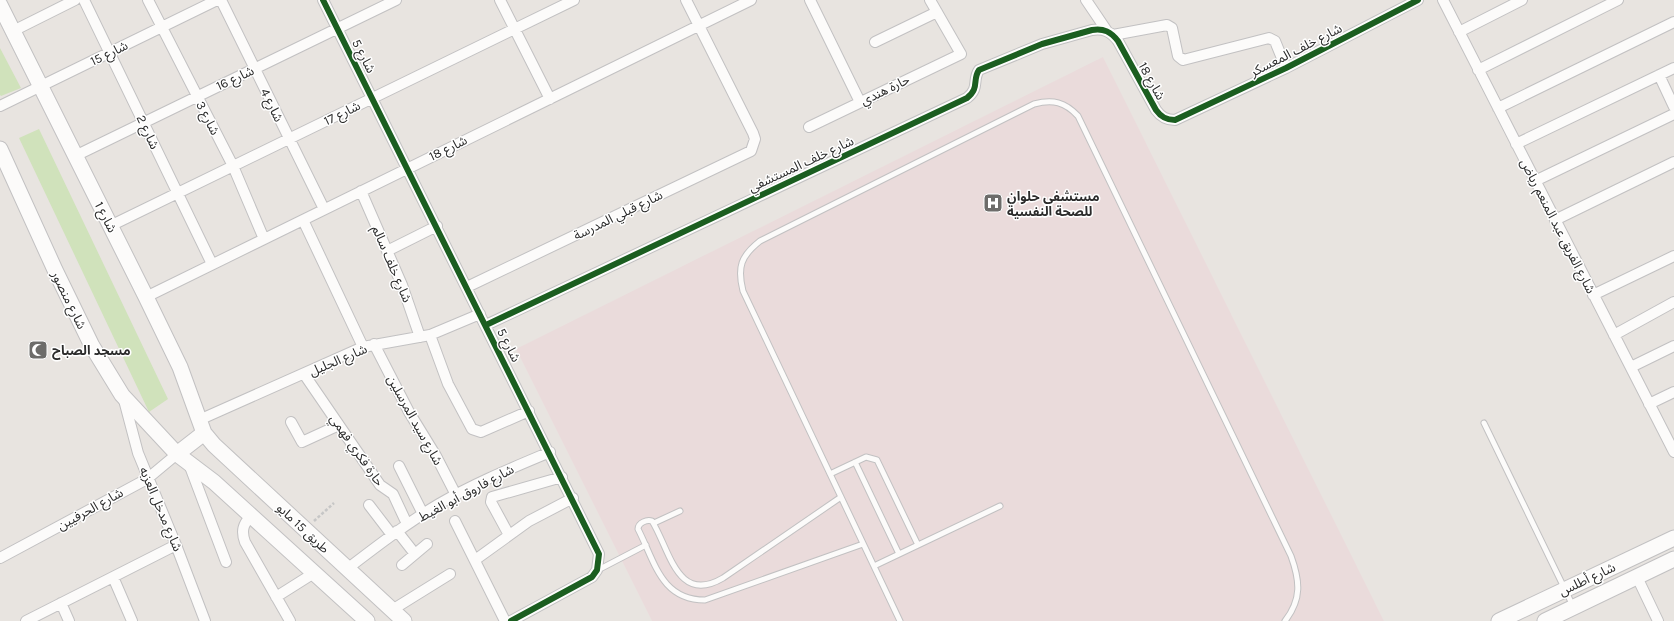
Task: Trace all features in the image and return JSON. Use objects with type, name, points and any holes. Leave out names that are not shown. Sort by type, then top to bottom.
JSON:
[{"type":"street","points":[[13,31],[75,0]]},
{"type":"street","name":"شارع 2","points":[[84,0],[212,264]]},
{"type":"street","name":"شارع 3","points":[[148,0],[233,166],[264,239]]},
{"type":"street","name":"شارع 15","points":[[0,106],[217,0]]},
{"type":"street","name":"شارع 4","points":[[221,0],[324,210]]},
{"type":"street","name":"شارع 5","points":[[324,0],[597,546],[600,554],[597,570]]},
{"type":"street","name":"شارع 16","points":[[75,156],[396,0]]},
{"type":"street","points":[[500,0],[550,99]]},
{"type":"street","name":"شارع 17","points":[[110,226],[574,0]]},
{"type":"street","points":[[686,0],[698,26]]},
{"type":"street","name":"شارع 18","points":[[146,297],[751,0]]},
{"type":"street","points":[[810,0],[860,102]]},
{"type":"street","points":[[875,42],[937,12],[930,0]]},
{"type":"street","name":"شارع 18","points":[[1086,0],[1110,33],[1161,116],[1168,120],[1183,118]]},
{"type":"street","name":"شارع خلف المعسكر","points":[[1183,118],[1286,68],[1418,0]]},
{"type":"street","name":"شارع الفريق عبد المنعم رياض","points":[[1442,0],[1649,404],[1671,440],[1674,452]]},
{"type":"street","points":[[1459,32],[1522,0]]},
{"type":"street","points":[[1478,70],[1618,0]]},
{"type":"street","name":"شارع 1","points":[[0,5],[180,367],[202,426]]},
{"type":"street","name":"حارة هندي","points":[[809,127],[961,54],[937,12]]},
{"type":"street","points":[[1498,108],[1674,22]]},
{"type":"street","points":[[1110,33],[1167,25],[1172,28],[1178,56],[1183,60],[1269,38],[1274,41],[1286,68]]},
{"type":"street","name":"شارع قبلي المدرسة","points":[[467,287],[751,150],[755,139],[698,26]]},
{"type":"street","name":"شارع خلف المستشفي","points":[[486,325],[967,98],[974,91],[976,75],[981,69],[1060,38],[1100,29],[1110,33]]},
{"type":"street","points":[[1516,144],[1674,68]]},
{"type":"street","points":[[1659,75],[1674,107]]},
{"type":"street","points":[[1535,181],[1674,114]]},
{"type":"street","name":"شارع منصور","points":[[0,149],[55,270],[92,346],[122,395],[183,458],[226,562]]},
{"type":"street","points":[[1555,220],[1674,162]]},
{"type":"street","name":"شارع خلف سالم","points":[[361,191],[412,312],[472,429],[481,432],[529,411]]},
{"type":"street","points":[[303,220],[363,348]]},
{"type":"street","points":[[387,251],[437,226]]},
{"type":"street","points":[[1593,295],[1674,256]]},
{"type":"street","points":[[1614,336],[1674,302]]},
{"type":"street","name":"شارع الجليل","points":[[202,426],[304,374],[363,348],[374,344],[425,336],[480,314]]},
{"type":"street","name":"شارع سيد المرسلين","points":[[374,344],[412,418],[436,456],[456,494]]},
{"type":"street","points":[[1630,367],[1674,346]]},
{"type":"street","name":"حارة فكري فهمي","points":[[304,374],[380,485],[393,494],[407,524]]},
{"type":"street","points":[[1649,404],[1674,392]]},
{"type":"street","name":"شارع مدخل العزبه","points":[[122,395],[138,454],[147,479],[176,545],[205,621]]},
{"type":"street","points":[[291,422],[302,442],[339,425]]},
{"type":"street","points":[[183,458],[202,426]]},
{"type":"street","name":"طريق 15 مايو","points":[[202,426],[214,445],[404,621]]},
{"type":"street","name":"شارع فاروق أبو الغيط","points":[[347,569],[407,524],[456,494],[550,452]]},
{"type":"street","name":"طريق 15 مايو","points":[[183,458],[214,482],[367,621]]},
{"type":"street","name":"شارع الحرفيين","points":[[0,558],[183,458]]},
{"type":"street","points":[[399,466],[423,514]]},
{"type":"street","points":[[509,535],[491,502],[492,497],[562,477]]},
{"type":"street","points":[[475,560],[529,521],[572,498]]},
{"type":"street","points":[[369,505],[415,554]]},
{"type":"street","points":[[251,516],[245,522],[243,536],[290,621]]},
{"type":"street","points":[[455,521],[505,621]]},
{"type":"street","name":"شارع أطلس","points":[[1499,621],[1674,538]]},
{"type":"street","points":[[402,565],[427,544]]},
{"type":"street","points":[[26,621],[176,545]]},
{"type":"street","name":"شارع أطلس","points":[[1545,621],[1674,559]]},
{"type":"street","points":[[511,621],[585,582],[597,570]]},
{"type":"street","points":[[276,597],[314,573]]},
{"type":"street","points":[[392,610],[450,574]]},
{"type":"street","points":[[114,577],[132,621]]},
{"type":"street","points":[[1638,577],[1658,621]]},
{"type":"street","points":[[61,603],[69,621]]},
{"type":"lane","points":[[900,621],[743,291],[740,277],[742,262],[749,250],[760,241],[1034,104],[1046,100],[1058,102],[1070,107],[1078,116],[1291,556],[1297,574],[1298,593],[1293,611],[1285,621]]},
{"type":"lane","points":[[1484,423],[1574,607]]},
{"type":"lane","points":[[830,474],[866,457],[877,460],[918,545]]},
{"type":"lane","points":[[855,462],[899,554]]},
{"type":"lane","points":[[841,497],[723,578],[704,586],[694,585],[684,580],[678,573],[654,523],[650,520],[638,526],[664,580],[671,590],[681,596],[693,600],[705,600],[863,544]]},
{"type":"lane","points":[[874,566],[1000,506]]},
{"type":"lane","points":[[654,523],[680,511]]},
{"type":"lane","points":[[597,570],[646,545]]},
{"type":"path","points":[[317,519],[334,503]]},
{"type":"shaded area","name":"مستشفي حلوان للصحة النفسية","points":[[1103,57],[1384,621],[652,621],[516,349]]},
{"type":"green space","points":[[0,48],[21,88],[1,96],[0,95]]},
{"type":"green space","points":[[39,129],[168,399],[149,412],[19,138]]},
{"type":"cycle path","points":[[323,0],[599,554],[597,570],[592,577],[511,621]]},
{"type":"cycle path","points":[[486,325],[967,98],[975,87],[976,77],[979,70],[1042,44],[1092,30],[1104,30],[1110,33],[1118,41],[1156,110],[1164,118],[1175,120],[1286,68],[1418,0]]},
{"type":"place","name":"مستشفي حلوان للصحة النفسية","points":[[993,203]]},
{"type":"place","name":"مسجد الصباح","points":[[38,350]]}]
